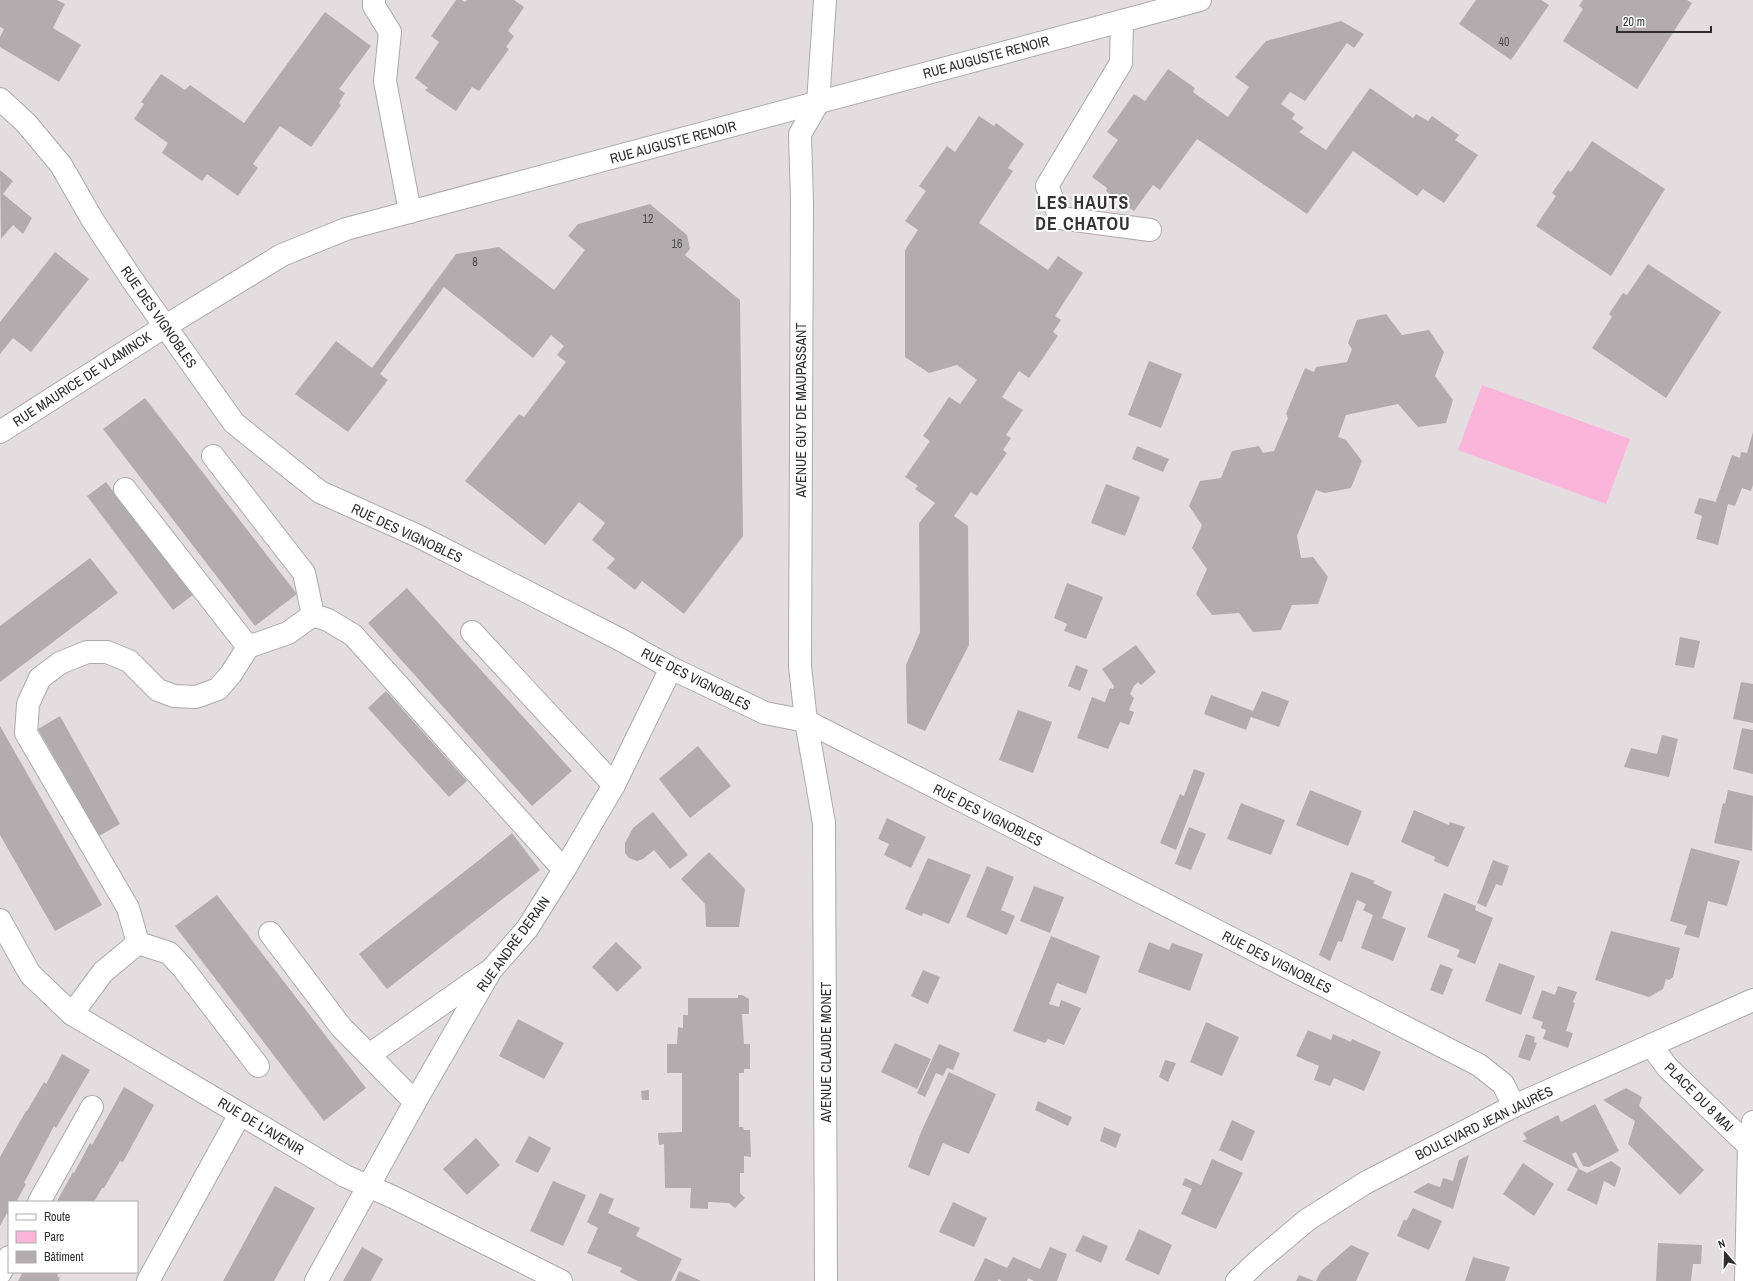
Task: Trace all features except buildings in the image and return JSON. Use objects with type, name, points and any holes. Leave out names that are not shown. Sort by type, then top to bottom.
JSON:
[{"type":"street","points":[[374,0],[374,6],[390,32],[385,81],[410,212]]},
{"type":"street","name":"AVENUE GUY DE MAUPASSANT","points":[[824,823],[806,721],[800,666],[802,202],[800,134],[818,103],[825,0]]},
{"type":"street","name":"RUE AUGUSTE RENOIR","points":[[164,326],[282,255],[346,229],[1200,0]]},
{"type":"street","points":[[1122,21],[1122,63],[1047,186],[1060,218],[1150,230]]},
{"type":"street","name":"RUE DES VIGNOBLES","points":[[0,100],[26,123],[61,165],[96,225],[164,326],[234,423],[320,492],[418,536],[621,640],[671,668],[765,713],[806,721],[1479,1065],[1502,1084],[1514,1106]]},
{"type":"street","name":"RUE MAURICE DE VLAMINCK","points":[[0,432],[164,326]]},
{"type":"street","points":[[214,456],[304,573],[313,615]]},
{"type":"street","points":[[125,489],[248,647]]},
{"type":"street","points":[[138,943],[128,908],[26,733],[28,704],[40,678],[60,663],[87,652],[107,652],[129,661],[158,690],[174,696],[196,697],[218,689],[231,674],[248,647],[288,633],[313,615]]},
{"type":"street","points":[[313,615],[328,620],[353,635],[564,870]]},
{"type":"street","points":[[472,632],[614,785]]},
{"type":"street","name":"RUE ANDRÉ DERAIN","points":[[316,1281],[415,1102],[491,970],[527,929],[614,785],[671,668]]},
{"type":"street","name":"AVENUE CLAUDE MONET","points":[[824,823],[826,1281]]},
{"type":"street","name":"RUE DE L'AVENIR","points":[[0,920],[30,974],[72,1014],[345,1176],[369,1186],[561,1281]]},
{"type":"street","points":[[270,933],[341,1027],[415,1102]]},
{"type":"street","points":[[72,1014],[102,972],[138,943]]},
{"type":"street","points":[[138,943],[169,953],[183,968],[258,1066]]},
{"type":"street","points":[[368,1055],[491,970]]},
{"type":"street","name":"BOULEVARD JEAN JAURÈS","points":[[1237,1281],[1307,1220],[1366,1183],[1514,1106],[1753,1000]]},
{"type":"street","name":"PLACE DU 8 MAI","points":[[1651,1046],[1667,1067],[1749,1146]]},
{"type":"street","points":[[40,1201],[92,1107]]},
{"type":"street","points":[[148,1281],[240,1114]]},
{"type":"street","name":"PLACE DU 8 MAI","points":[[1749,1146],[1753,1122]]},
{"type":"street","points":[[1746,1281],[1749,1146]]},
{"type":"street","points":[[0,1273],[8,1259]]},
{"type":"green space","points":[[1482,385],[1630,439],[1606,504],[1458,450]]},
{"type":"district","name":"LES HAUTS DE CHATOU","points":[[1083,213]]}]
